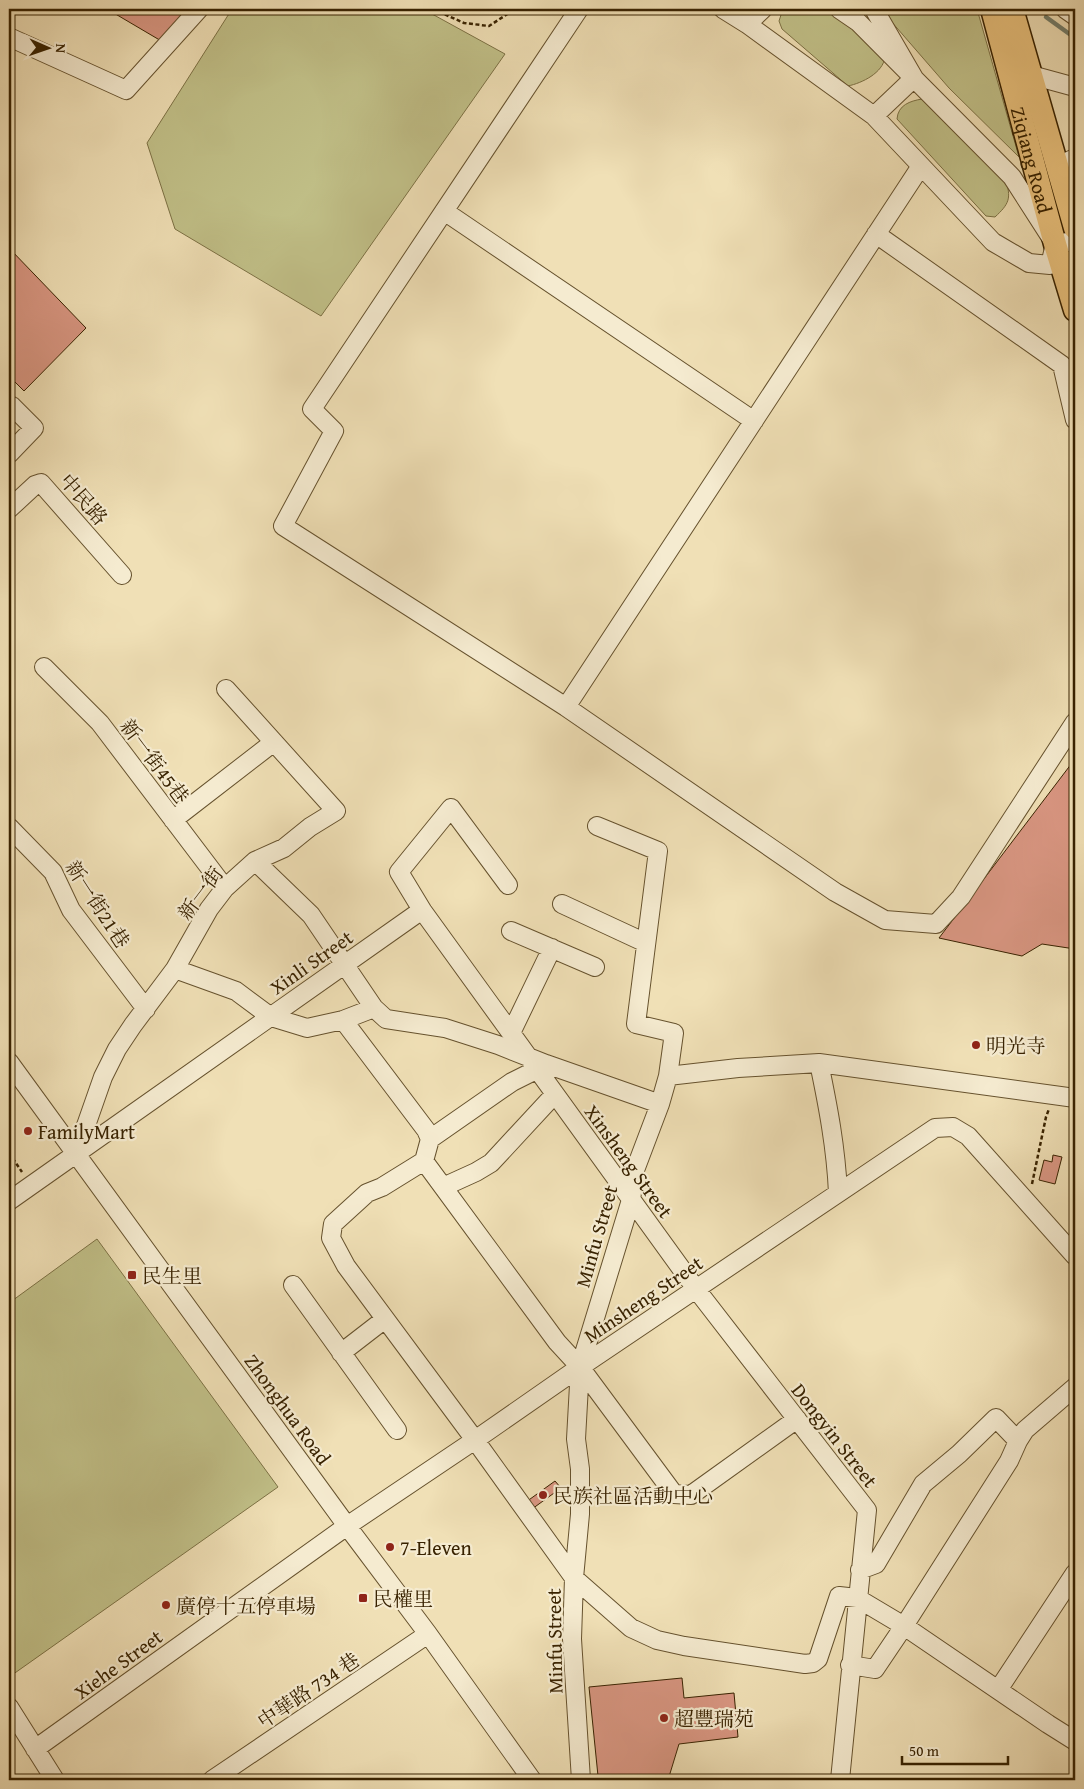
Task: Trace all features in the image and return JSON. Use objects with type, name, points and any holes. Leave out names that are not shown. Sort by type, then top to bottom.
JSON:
[{"type":"main road","name":"Ziqiang Road","points":[[992,9],[1065,242],[1075,310]]},
{"type":"main road","name":"Ziqiang Road","points":[[1012,9],[1031,75],[1066,162],[1075,228]]},
{"type":"street","points":[[9,37],[126,90],[199,9]]},
{"type":"street","points":[[579,9],[312,409],[334,431],[283,526],[566,707],[835,892],[884,920],[936,924],[961,897],[1075,722]]},
{"type":"street","points":[[723,9],[747,24],[874,116],[993,242],[1029,263],[1050,265],[1065,242],[1012,176],[858,22],[838,9]]},
{"type":"street","points":[[747,24],[763,9]]},
{"type":"street","points":[[874,9],[914,78]]},
{"type":"street","points":[[1065,9],[1075,16]]},
{"type":"street","points":[[1031,75],[1075,87]]},
{"type":"street","points":[[874,116],[914,78]]},
{"type":"street","points":[[566,707],[920,166]]},
{"type":"street","points":[[444,211],[754,421]]},
{"type":"street","points":[[876,234],[1062,365],[1075,420]]},
{"type":"street","points":[[9,410],[12,406],[34,428],[9,454]]},
{"type":"street","name":"中民路","points":[[9,509],[35,485],[42,483],[122,575]]},
{"type":"street","name":"新一街45巷","points":[[44,667],[100,723],[225,888]]},
{"type":"street","name":"新一街","points":[[76,1154],[103,1077],[117,1049],[133,1024],[175,969],[210,909],[225,888],[255,861],[284,848],[310,827],[336,811],[226,689]]},
{"type":"street","points":[[173,820],[274,742]]},
{"type":"street","points":[[508,885],[452,808],[399,872],[422,910],[511,1033],[537,1064]]},
{"type":"street","name":"新一街21巷","points":[[9,826],[53,872],[71,910],[146,1009]]},
{"type":"street","points":[[562,904],[646,943],[658,851],[596,826]]},
{"type":"street","points":[[255,861],[311,915],[374,1008],[386,1019],[445,1028],[498,1045],[537,1064],[660,1104]]},
{"type":"street","name":"Xinli Street","points":[[9,1200],[422,910]]},
{"type":"street","points":[[511,931],[595,967]]},
{"type":"street","name":"Minfu Street","points":[[581,1780],[572,1639],[574,1578],[580,1514],[580,1470],[576,1439],[580,1367],[631,1200],[635,1170],[660,1104],[668,1076],[674,1033],[636,1024],[646,943]]},
{"type":"street","points":[[511,1033],[552,948]]},
{"type":"street","points":[[175,969],[236,991],[271,1017],[307,1028],[344,1020],[374,1008]]},
{"type":"street","points":[[344,1020],[426,1130],[430,1139],[424,1161],[382,1187],[366,1193],[333,1224],[331,1238],[346,1266],[574,1578],[631,1628],[657,1640],[684,1646],[805,1664],[813,1663],[818,1659],[839,1596],[857,1598],[904,1626],[1075,1741]]},
{"type":"street","name":"Zhonghua Road","points":[[9,1062],[533,1779]]},
{"type":"street","points":[[819,1063],[832,1121],[837,1162],[838,1193]]},
{"type":"street","points":[[668,1076],[738,1068],[819,1063],[1075,1098]]},
{"type":"street","points":[[430,1139],[537,1064]]},
{"type":"street","name":"Xinsheng Street","points":[[537,1064],[554,1095],[696,1289]]},
{"type":"street","points":[[443,1187],[491,1163],[554,1095]]},
{"type":"street","name":"Minsheng Street","points":[[347,1526],[935,1128],[953,1127],[968,1136],[1028,1204]]},
{"type":"street","points":[[424,1161],[557,1342],[580,1367],[674,1494],[690,1495],[797,1419]]},
{"type":"street","points":[[1028,1204],[1075,1256]]},
{"type":"street","points":[[293,1285],[397,1430]]},
{"type":"street","name":"Dongyin Street","points":[[696,1289],[867,1510],[840,1780]]},
{"type":"street","points":[[341,1353],[385,1319]]},
{"type":"street","points":[[850,1665],[875,1669],[1009,1461],[1025,1430],[1075,1388]]},
{"type":"street","points":[[860,1570],[876,1564],[923,1484],[959,1454],[996,1418],[1018,1441]]},
{"type":"street","name":"Xiehe Street","points":[[35,1749],[347,1526]]},
{"type":"street","points":[[998,1690],[1075,1573]]},
{"type":"street","name":"中華路 734 巷","points":[[212,1780],[428,1634]]},
{"type":"street","points":[[9,1707],[56,1780]]},
{"type":"path","points":[[433,9],[464,23],[489,26],[510,13],[512,9]]},
{"type":"path","points":[[1028,1204],[1046,1117],[1056,1094]]},
{"type":"path","points":[[9,1153],[31,1185]]},
{"type":"shaded area","points":[[232,9],[423,9],[505,54],[321,316],[175,229],[147,143]]},
{"type":"shaded area","points":[[783,9],[831,9],[885,57],[883,63],[871,76],[848,86],[782,29],[779,21]]},
{"type":"shaded area","points":[[886,9],[977,9],[1019,157],[949,88],[890,20]]},
{"type":"shaded area","points":[[922,99],[1005,179],[1009,196],[1008,200],[995,217],[986,216],[897,119],[900,110],[905,104]]},
{"type":"shaded area","points":[[97,1239],[278,1487],[12,1675],[9,1670],[9,1303]]},
{"type":"building","points":[[107,9],[186,9],[163,42]]},
{"type":"building","points":[[9,248],[86,328],[24,391],[9,376]]},
{"type":"building","points":[[1075,759],[1075,949],[1042,944],[1022,956],[939,938]]},
{"type":"building","points":[[1053,1155],[1062,1157],[1055,1184],[1039,1180],[1044,1160],[1052,1162]]},
{"type":"building","name":"民族社區活動中心","points":[[555,1481],[561,1488],[532,1509],[526,1502]]},
{"type":"building","name":"超豐瑞苑","points":[[682,1678],[684,1698],[734,1693],[738,1737],[679,1744],[668,1780],[613,1780],[598,1776],[589,1687]]},
{"type":"waterway","points":[[1046,17],[1075,38]]},
{"type":"place","name":"明光寺","points":[[976,1045]]},
{"type":"place","name":"FamilyMart","points":[[28,1131]]},
{"type":"place","name":"民生里","points":[[132,1275]]},
{"type":"place","name":"民族社區活動中心","points":[[543,1495]]},
{"type":"place","name":"7-Eleven","points":[[390,1547]]},
{"type":"place","name":"民權里","points":[[363,1598]]},
{"type":"place","name":"廣停十五停車場","points":[[166,1605]]},
{"type":"place","name":"超豐瑞苑","points":[[664,1718]]}]
